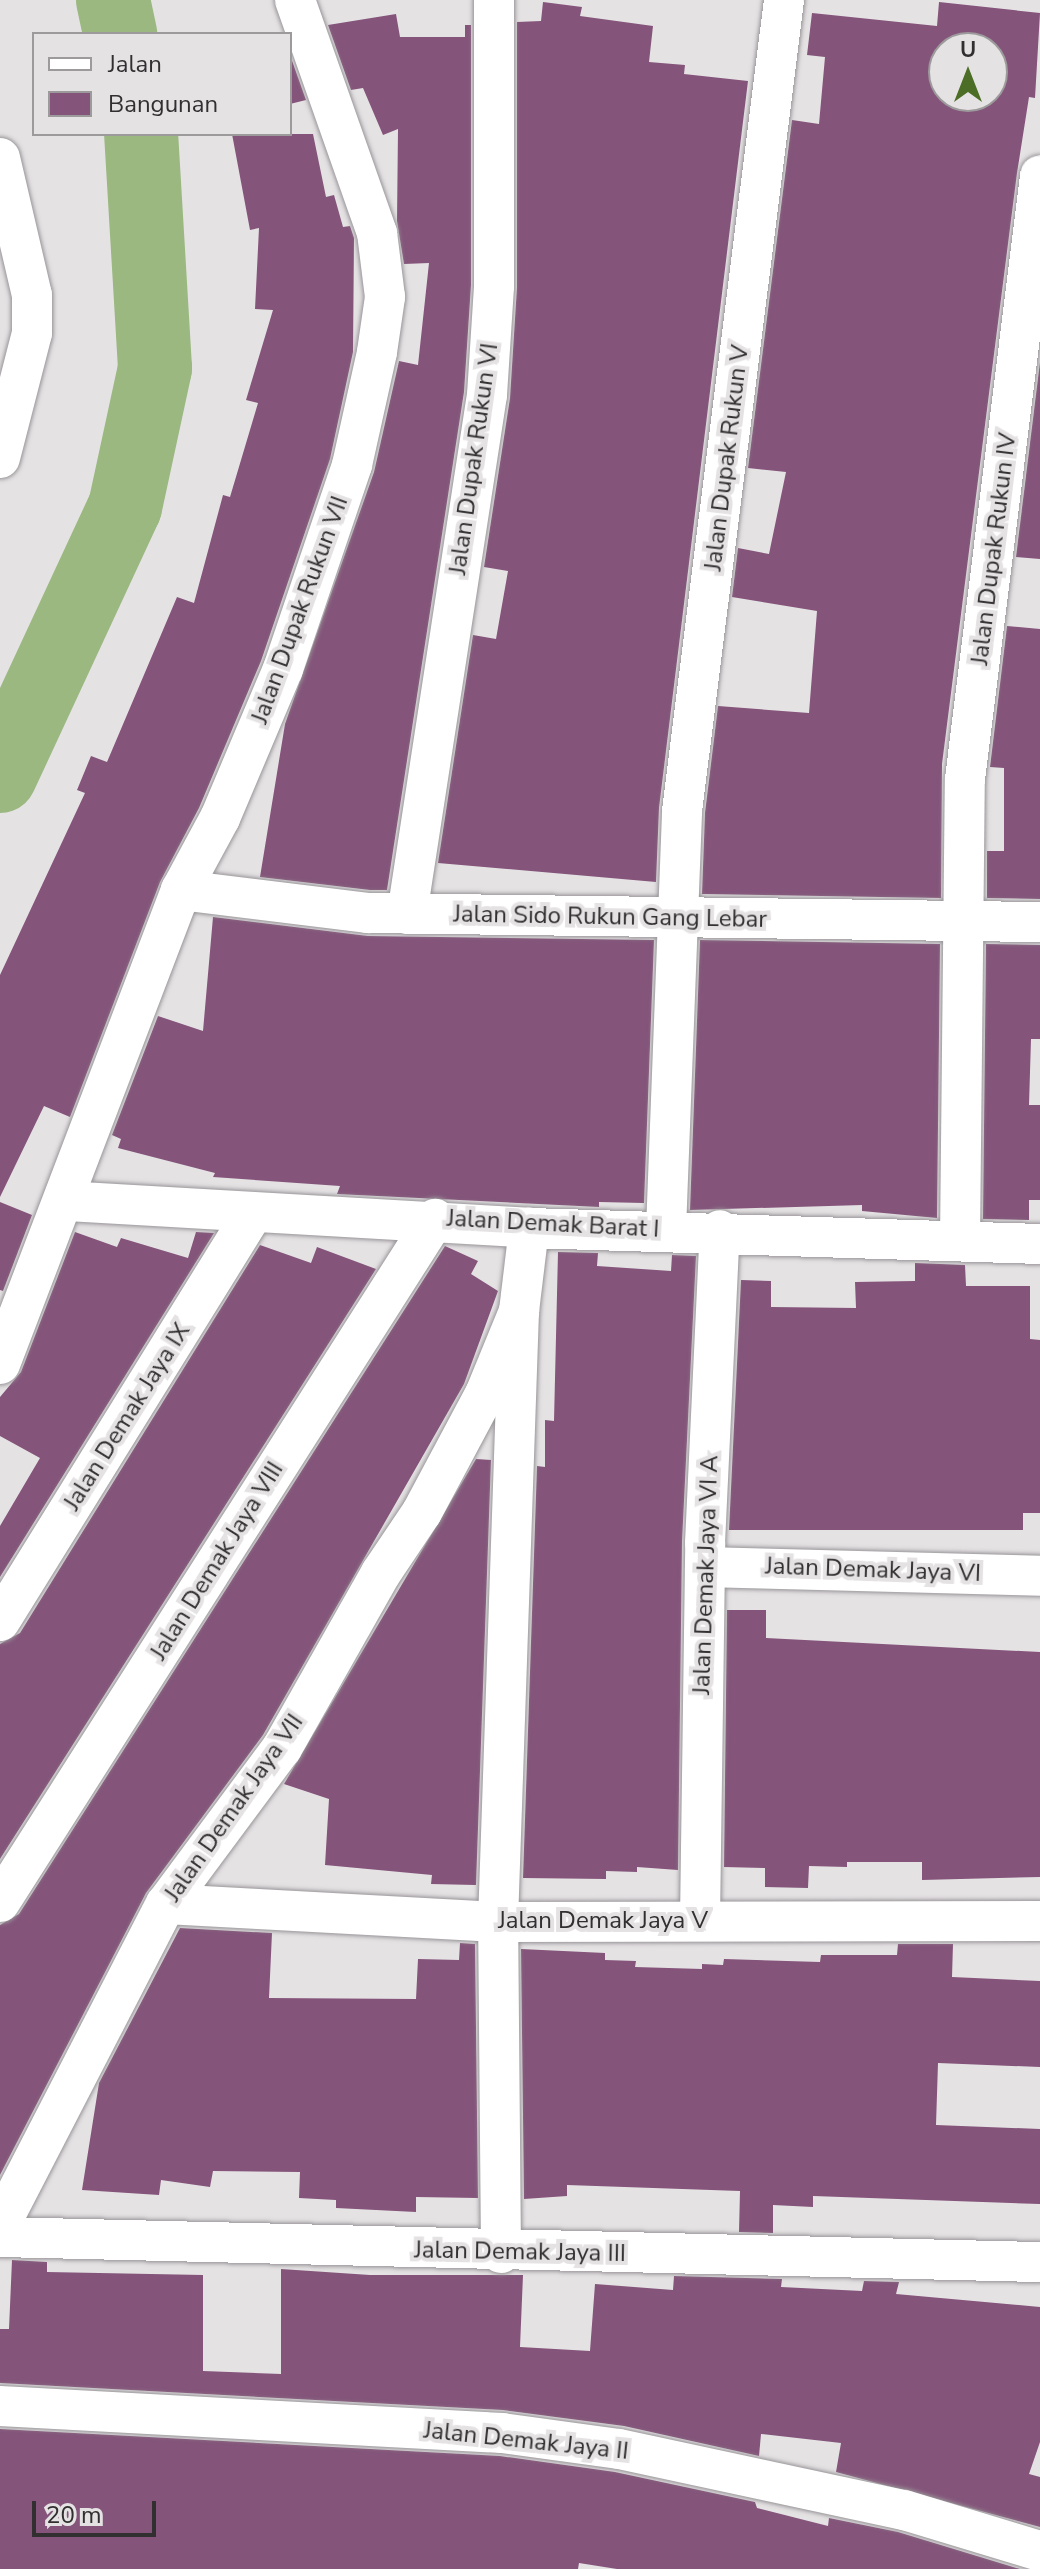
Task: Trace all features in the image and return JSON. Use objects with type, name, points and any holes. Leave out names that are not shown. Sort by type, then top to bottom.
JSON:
[{"type":"street","name":"Jalan Dupak Rukun VII","points":[[0,1364],[66,1201],[181,890],[220,818],[283,669],[352,465],[385,297],[377,233],[295,0]]},
{"type":"street","name":"Jalan Dupak Rukun VI","points":[[407,914],[487,395],[494,286],[494,0]]},
{"type":"street","name":"Jalan Dupak Rukun V","points":[[666,1230],[682,811],[784,0]]},
{"type":"street","points":[[0,158],[32,295],[32,333],[0,458]]},
{"type":"street","name":"Jalan Dupak Rukun IV","points":[[960,1240],[965,779],[1040,176]]},
{"type":"street","name":"Jalan Sido Rukun Gang Lebar","points":[[181,890],[407,914],[1040,922]]},
{"type":"street","name":"Jalan Demak Barat I","points":[[66,1201],[253,1213],[435,1219],[529,1228],[720,1230],[1040,1244]]},
{"type":"street","name":"Jalan Demak Jaya IX","points":[[0,1621],[253,1213]]},
{"type":"street","name":"Jalan Demak Jaya VIII","points":[[0,1902],[435,1219]]},
{"type":"street","name":"Jalan Demak Jaya VII","points":[[501,2253],[498,1922],[519,1311],[529,1228]]},
{"type":"street","name":"Jalan Demak Jaya VI A","points":[[700,1920],[705,1567],[720,1230]]},
{"type":"street","name":"Jalan Demak Jaya VII","points":[[0,2225],[166,1904],[282,1748],[381,1573],[422,1512],[485,1394],[519,1311]]},
{"type":"street","name":"Jalan Demak Jaya VI","points":[[705,1567],[1040,1576]]},
{"type":"street","name":"Jalan Demak Jaya V","points":[[166,1904],[498,1922],[1040,1921]]},
{"type":"street","name":"Jalan Demak Jaya III","points":[[0,2237],[501,2253],[1040,2262]]},
{"type":"street","name":"Jalan Demak Jaya II","points":[[0,2406],[502,2433],[619,2449],[904,2510],[1040,2551]]},
{"type":"building","points":[[543,2],[582,7],[580,16],[653,26],[649,62],[685,65],[684,74],[748,81],[659,808],[656,882],[438,863],[473,635],[496,639],[508,571],[484,567],[510,398],[517,287],[517,22],[541,21]]},
{"type":"building","points":[[939,2],[1040,13],[1035,98],[1029,97],[1017,173],[942,764],[941,898],[702,894],[705,813],[718,706],[809,713],[817,611],[732,597],[738,548],[769,554],[786,472],[748,468],[792,120],[819,124],[825,57],[807,55],[812,13],[937,26]]},
{"type":"building","points":[[396,14],[400,37],[465,37],[465,25],[471,25],[471,285],[464,392],[387,890],[370,890],[260,877],[285,724],[374,472],[399,361],[418,365],[429,263],[404,264],[397,221],[398,129],[383,135],[363,88],[351,90],[328,25]]},
{"type":"building","points":[[292,61],[306,100],[292,104]]},
{"type":"building","points":[[313,134],[326,197],[334,195],[343,227],[350,226],[354,238],[353,352],[330,459],[261,661],[199,808],[160,882],[70,1117],[44,1106],[0,1197],[0,975],[85,793],[77,790],[91,756],[107,762],[177,597],[194,603],[223,495],[230,497],[258,403],[246,400],[273,310],[255,309],[259,228],[250,230],[232,136]]},
{"type":"building","points":[[1040,362],[1040,559],[1016,557]]},
{"type":"building","points":[[1007,626],[1040,629],[1040,899],[987,898],[987,851],[1004,851],[1004,768],[990,767]]},
{"type":"building","points":[[213,917],[368,936],[654,940],[644,1203],[599,1202],[599,1207],[337,1194],[340,1186],[213,1177],[215,1173],[118,1148],[121,1139],[112,1135],[158,1016],[203,1031]]},
{"type":"building","points":[[700,940],[940,944],[937,1218],[862,1211],[862,1205],[690,1210]]},
{"type":"building","points":[[986,944],[1040,945],[1040,1039],[1031,1039],[1029,1105],[1040,1105],[1040,1200],[1029,1200],[1029,1220],[983,1219]]},
{"type":"building","points":[[0,1202],[32,1215],[3,1291],[0,1290]]},
{"type":"building","points":[[75,1232],[117,1247],[121,1238],[188,1258],[196,1232],[214,1233],[0,1577],[0,1526],[40,1458],[0,1436],[0,1397],[21,1372]]},
{"type":"building","points":[[260,1245],[311,1263],[317,1247],[376,1269],[0,1859],[0,1644],[20,1633]]},
{"type":"building","points":[[445,1246],[478,1261],[471,1274],[498,1291],[464,1384],[263,1735],[146,1893],[0,2175],[0,1925],[19,1914]]},
{"type":"building","points":[[558,1252],[598,1253],[597,1266],[671,1271],[672,1255],[696,1256],[682,1542],[678,1870],[637,1867],[637,1872],[606,1871],[606,1879],[523,1878],[537,1466],[545,1467],[545,1420],[554,1421]]},
{"type":"building","points":[[915,1263],[965,1265],[966,1286],[1030,1286],[1030,1339],[1040,1340],[1040,1513],[1023,1513],[1023,1530],[729,1530],[741,1280],[771,1281],[771,1307],[856,1308],[855,1282],[915,1281]]},
{"type":"building","points":[[476,1459],[491,1460],[476,1885],[431,1884],[432,1875],[325,1865],[329,1799],[284,1784]]},
{"type":"building","points":[[727,1610],[766,1610],[766,1638],[1040,1652],[1040,1877],[922,1880],[922,1862],[847,1862],[847,1867],[809,1866],[808,1888],[765,1887],[765,1868],[724,1867]]},
{"type":"building","points":[[180,1928],[272,1933],[269,1998],[416,1999],[418,1959],[459,1960],[460,1943],[475,1944],[478,2198],[416,2197],[416,2212],[336,2208],[336,2200],[299,2198],[300,2172],[213,2171],[210,2187],[161,2180],[159,2195],[82,2190],[99,2083]]},
{"type":"building","points":[[898,1944],[953,1944],[952,1977],[1040,1981],[1040,2067],[938,2063],[936,2125],[1040,2129],[1040,2204],[813,2196],[813,2207],[773,2205],[773,2233],[739,2232],[740,2191],[567,2185],[567,2196],[524,2199],[521,1949],[605,1953],[605,1960],[636,1961],[635,1967],[702,1969],[702,1964],[723,1965],[724,1959],[820,1962],[821,1955],[897,1955]]},
{"type":"building","points":[[12,2260],[47,2262],[47,2272],[203,2275],[203,2371],[281,2374],[281,2269],[370,2275],[523,2275],[520,2347],[590,2351],[595,2284],[673,2290],[674,2276],[782,2279],[781,2287],[862,2291],[864,2281],[899,2282],[896,2294],[1040,2307],[1040,2442],[1029,2474],[1040,2477],[1040,2527],[836,2472],[841,2443],[761,2434],[759,2456],[624,2426],[503,2410],[0,2383],[0,2329],[9,2329]]},
{"type":"building","points":[[0,2429],[500,2456],[615,2472],[755,2502],[757,2508],[828,2526],[829,2518],[898,2532],[1020,2569],[617,2569],[579,2563],[578,2569],[0,2569]]},
{"type":"waterway","points":[[113,0],[120,32]]},
{"type":"waterway","points":[[0,776],[125,507],[155,368],[141,136]]}]
